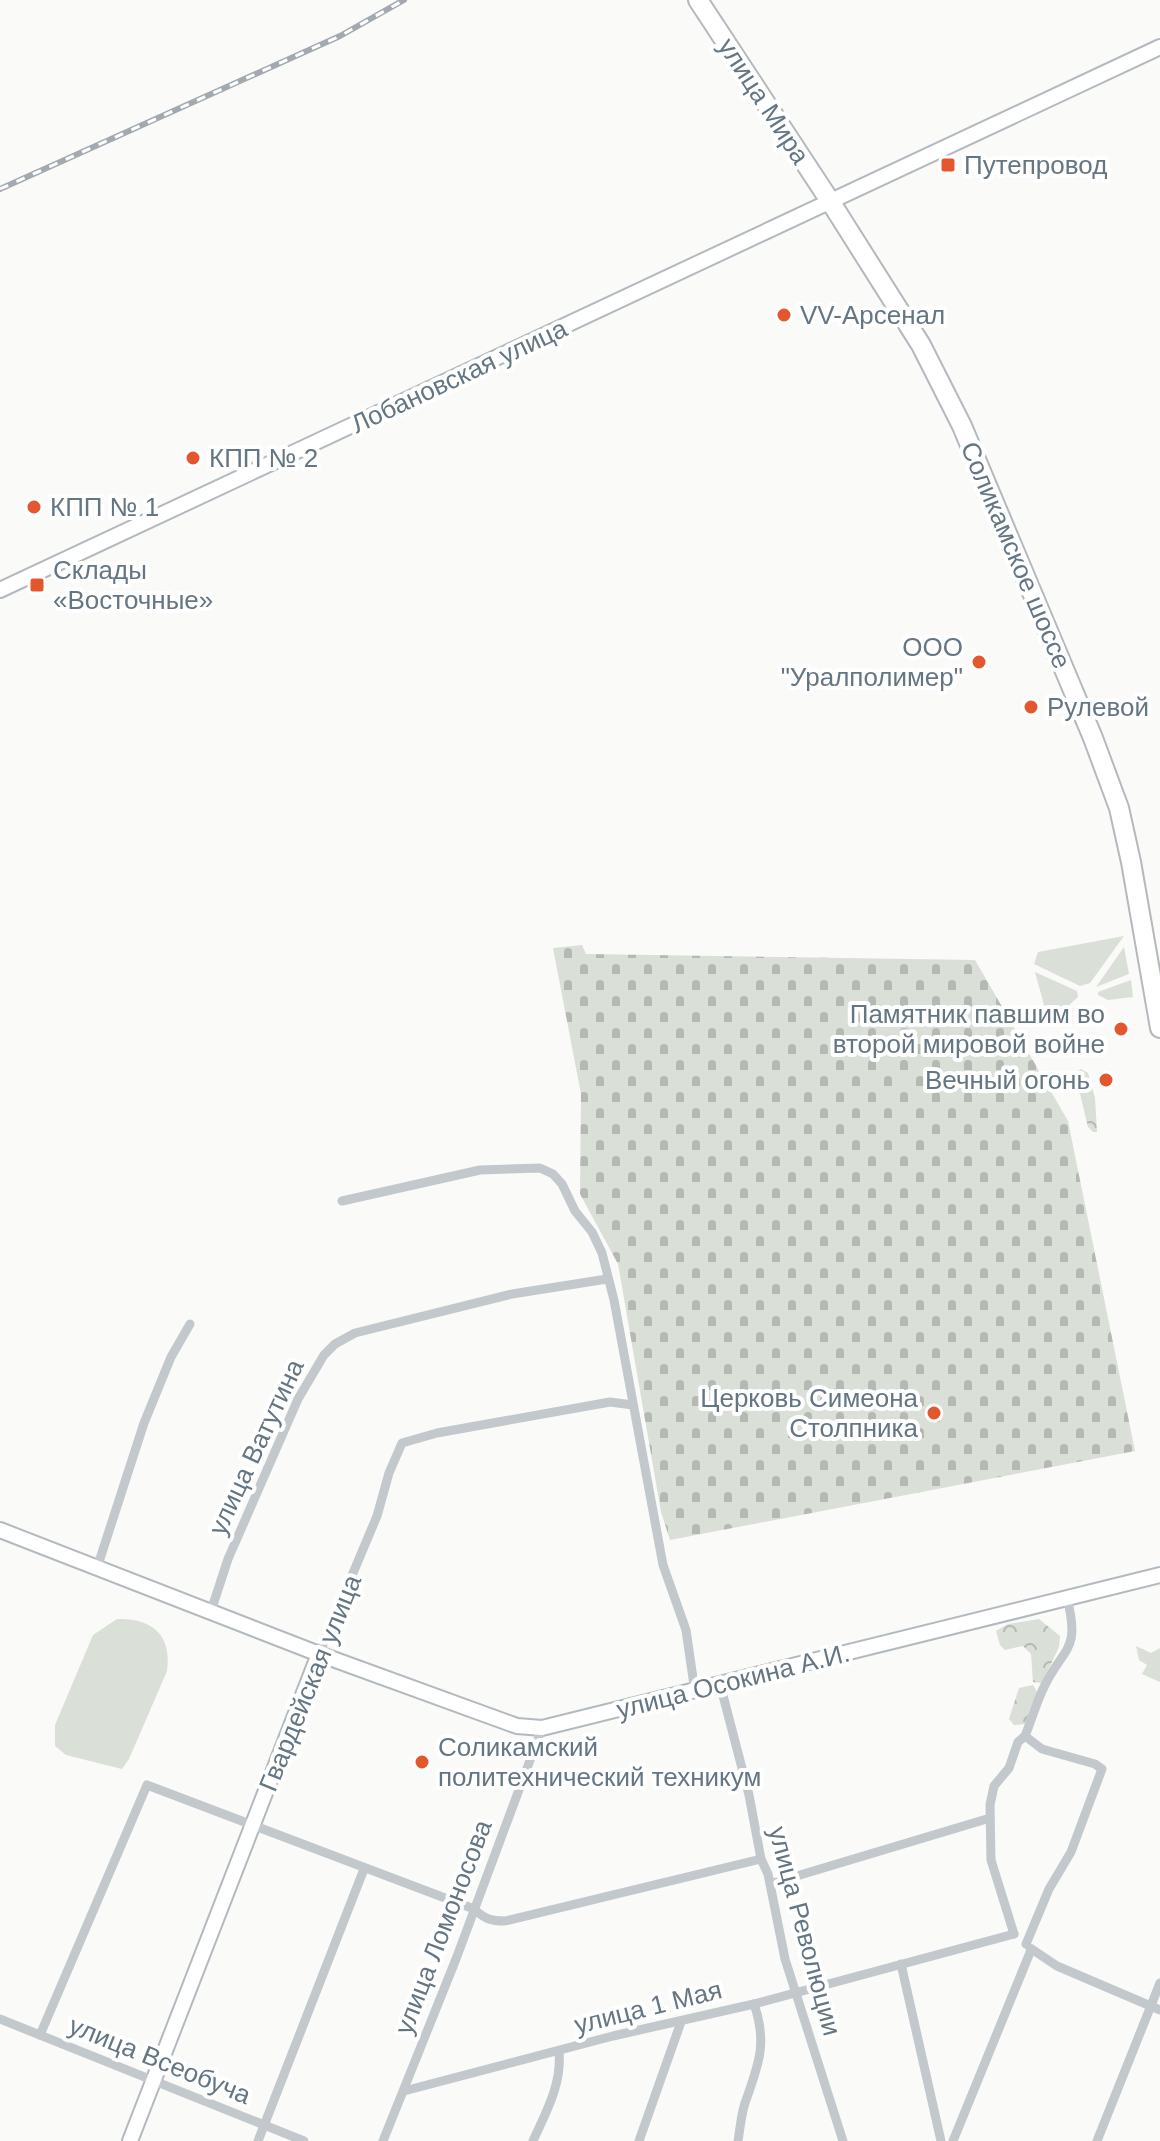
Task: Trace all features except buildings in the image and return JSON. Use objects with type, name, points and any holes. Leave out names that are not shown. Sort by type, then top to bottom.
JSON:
[{"type":"highway","name":"улица Мира","points":[[698,0],[830,201]]},
{"type":"highway","name":"Соликамское шоссе","points":[[830,201],[921,345],[962,426],[1093,738],[1119,808],[1160,1028]]},
{"type":"street","name":"Лобановская улица","points":[[0,590],[1160,47]]},
{"type":"street","points":[[342,1201],[480,1170],[540,1168],[553,1174],[562,1184],[602,1253],[614,1300],[663,1565],[686,1630],[695,1692]]},
{"type":"street","name":"улица Ватутина","points":[[211,1611],[228,1559],[298,1399],[324,1355],[335,1344],[355,1333],[500,1297],[607,1279]]},
{"type":"street","points":[[97,1568],[144,1423],[171,1357],[190,1324]]},
{"type":"street","name":"Гвардейская улица","points":[[130,2141],[319,1654],[377,1516],[389,1473],[402,1443],[437,1433],[598,1404],[622,1402],[633,1405]]},
{"type":"street","name":"улица Осокина А.И.","points":[[0,1530],[319,1654],[517,1726],[542,1728],[1160,1575]]},
{"type":"street","points":[[1067,1598],[1074,1626],[1073,1637],[1043,1687],[1009,1768],[994,1786],[990,1805],[991,1860],[1014,1934],[1057,1966],[1156,2008]]},
{"type":"street","name":"улица Революции","points":[[720,1684],[794,1992],[843,2141]]},
{"type":"street","name":"улица Ломоносова","points":[[383,2141],[542,1728]]},
{"type":"street","points":[[953,2141],[1049,1889],[1071,1852],[1102,1769],[1095,1764],[1042,1749],[1025,1736]]},
{"type":"street","points":[[40,2035],[147,1785],[474,1909],[485,1919],[505,1921],[761,1859]]},
{"type":"street","points":[[770,1884],[990,1818]]},
{"type":"street","points":[[258,2141],[364,1869]]},
{"type":"street","name":"улица 1 Мая","points":[[404,2091],[754,2004],[1014,1934]]},
{"type":"street","points":[[901,1964],[941,2141]]},
{"type":"street","points":[[1097,2141],[1156,2008],[1160,1983]]},
{"type":"street","points":[[738,2141],[744,2107],[760,2065],[762,2026],[754,2004]]},
{"type":"street","name":"улица Всеобуча","points":[[0,2019],[304,2141]]},
{"type":"street","points":[[639,2141],[681,2022]]},
{"type":"street","points":[[533,2141],[557,2085],[559,2052]]},
{"type":"green space","points":[[1124,936],[1090,983],[1080,986],[1034,964],[1038,952]]},
{"type":"green space","points":[[582,945],[586,954],[975,960],[1068,1121],[1135,1451],[670,1540],[661,1512],[618,1264],[580,1194],[581,1094],[553,948]]},
{"type":"green space","points":[[1124,947],[1129,974],[1096,987]]},
{"type":"green space","points":[[1035,972],[1077,991],[1078,997],[1049,1023]]},
{"type":"green space","points":[[1131,980],[1133,997],[1108,1000],[1098,995],[1098,992]]},
{"type":"green space","points":[[1081,1069],[1088,1073],[1095,1098],[1097,1132],[1088,1127],[1075,1073]]},
{"type":"green space","points":[[117,1619],[140,1622],[157,1631],[163,1638],[168,1658],[167,1671],[122,1769],[66,1755],[55,1746],[55,1725],[93,1635]]},
{"type":"green space","points":[[1039,1619],[1060,1636],[1059,1647],[1042,1683],[1033,1682],[1031,1654],[1023,1646],[1005,1650],[996,1631],[1008,1624]]},
{"type":"green space","points":[[1136,1646],[1151,1653],[1160,1648],[1160,1682],[1142,1674],[1147,1665],[1139,1660]]},
{"type":"green space","points":[[1033,1685],[1037,1692],[1027,1724],[1014,1725],[1009,1719],[1019,1688]]},
{"type":"railway","points":[[0,189],[340,36],[404,0]]},
{"type":"place","name":"Путепровод","points":[[948,165]]},
{"type":"place","name":"VV-Арсенал","points":[[784,315]]},
{"type":"place","name":"КПП № 2","points":[[193,458]]},
{"type":"place","name":"КПП № 1","points":[[34,507]]},
{"type":"place","name":"Склады «Восточные»","points":[[37,585]]},
{"type":"place","name":"OOO \"Уралполимер\"","points":[[979,662]]},
{"type":"place","name":"Рулевой","points":[[1031,707]]},
{"type":"place","name":"Памятник павшим во второй мировой войне","points":[[1121,1029]]},
{"type":"place","name":"Вечный огонь","points":[[1106,1080]]},
{"type":"place","name":"Церковь Симеона Столпника","points":[[934,1413]]},
{"type":"place","name":"Соликамский политехнический техникум","points":[[422,1762]]}]
